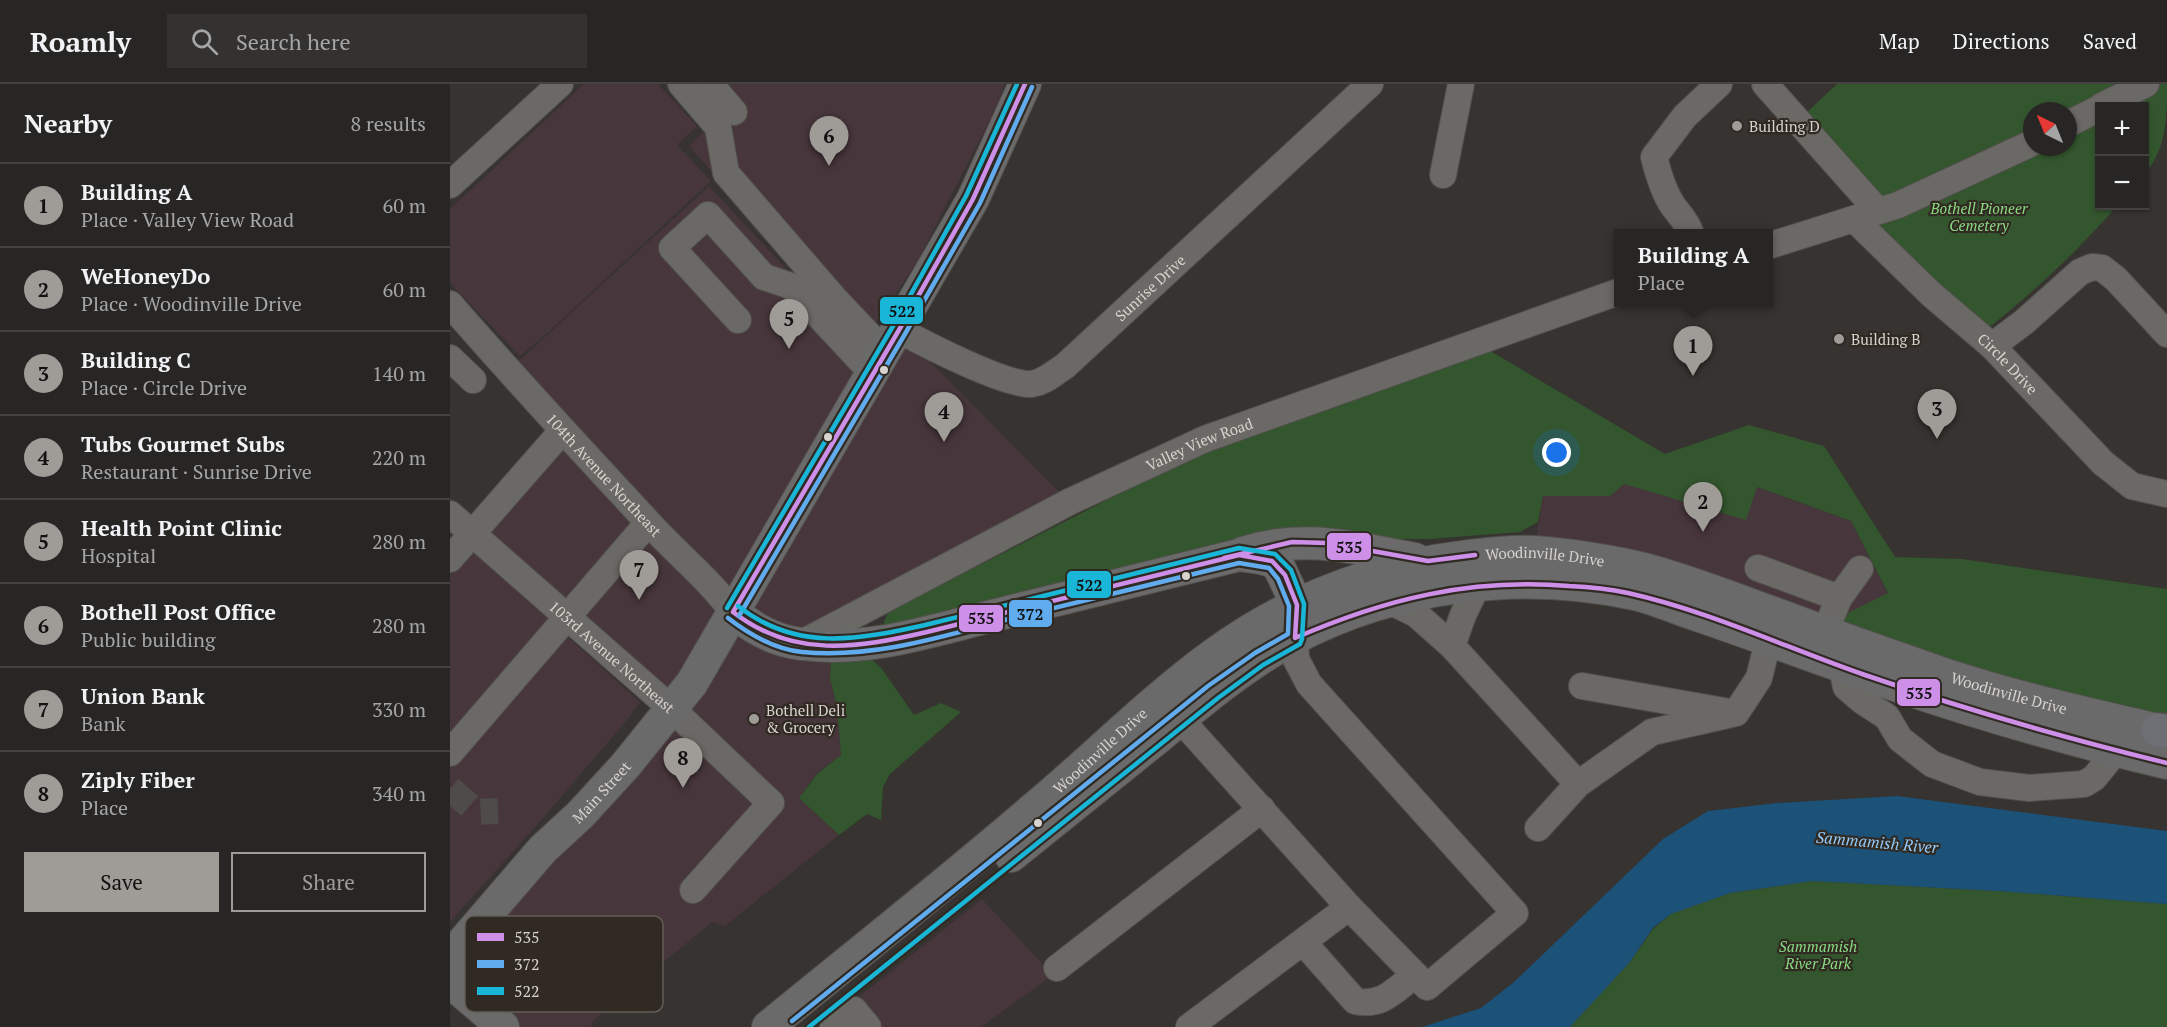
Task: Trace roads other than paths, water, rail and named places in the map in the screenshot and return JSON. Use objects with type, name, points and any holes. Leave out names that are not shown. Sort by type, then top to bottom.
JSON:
[{"type":"main road","name":"Main Street","points":[[485,916],[543,849],[580,815],[672,710],[692,683],[973,199],[1025,84]]},
{"type":"main road","name":"104th Avenue Northeast","points":[[733,612],[778,640],[832,646],[883,641],[1278,544],[1317,542],[1428,561]]},
{"type":"main road","name":"Woodinville Drive","points":[[768,1027],[992,844],[1187,675],[1255,627],[1297,604],[1377,574],[1428,561],[1495,553],[1534,552],[1617,563],[1710,588],[1825,632],[1948,675],[2036,702],[2164,731]]},
{"type":"main road","points":[[1239,555],[1272,561],[1279,567],[1297,604],[1295,638]]},
{"type":"main road","name":"Woodinville Drive","points":[[797,1027],[1241,672],[1295,638],[1347,615],[1423,593],[1524,583],[1557,584],[1635,594],[1842,667],[2032,728],[2167,763]]},
{"type":"main road","name":"Main Street","points":[[450,957],[465,940]]},
{"type":"main road","points":[[450,971],[459,979],[461,991],[465,994]]},
{"type":"main road","points":[[486,1012],[503,1027]]},
{"type":"street","points":[[450,185],[560,84]]},
{"type":"street","points":[[681,84],[726,120]]},
{"type":"street","points":[[710,84],[726,120],[726,173],[834,298],[886,352]]},
{"type":"street","name":"Sunrise Drive","points":[[886,352],[953,357],[1013,382],[1031,384],[1044,381],[1065,366],[1370,84]]},
{"type":"street","points":[[1443,175],[1461,84]]},
{"type":"street","points":[[1689,229],[1672,205],[1661,182],[1654,157],[1685,116],[1719,84]]},
{"type":"street","name":"Circle Drive","points":[[1764,84],[1866,216],[1931,294],[1992,346],[2103,463],[2132,486],[2167,494]]},
{"type":"street","points":[[2111,102],[2146,84]]},
{"type":"street","points":[[2077,119],[2095,110]]},
{"type":"street","points":[[1773,244],[1898,205],[2023,147]]},
{"type":"street","points":[[738,321],[672,248],[708,215],[764,277],[791,286],[886,352]]},
{"type":"street","points":[[1992,346],[2024,322],[2080,272],[2092,267],[2102,268],[2116,279],[2167,334]]},
{"type":"street","name":"Valley View Road","points":[[800,644],[1069,502],[1205,439],[1614,293]]},
{"type":"street","name":"104th Avenue Northeast","points":[[450,304],[648,523],[716,590],[733,612]]},
{"type":"street","points":[[450,350],[471,329]]},
{"type":"street","points":[[450,358],[473,380]]},
{"type":"street","points":[[450,559],[563,430]]},
{"type":"street","name":"103rd Avenue Northeast","points":[[450,514],[672,710],[771,803],[693,890]]},
{"type":"street","points":[[450,753],[648,523]]},
{"type":"street","points":[[1758,568],[1839,598]]},
{"type":"street","points":[[1825,632],[1839,598],[1860,569]]},
{"type":"street","points":[[1452,646],[1463,615],[1478,586]]},
{"type":"street","points":[[1389,601],[1416,614],[1452,646],[1578,784]]},
{"type":"street","points":[[1180,719],[1349,907],[1427,987],[1515,913],[1309,684],[1296,659],[1295,638]]},
{"type":"street","points":[[1538,828],[1578,784],[1652,732],[1736,713],[1759,678],[1768,641]]},
{"type":"street","points":[[1842,667],[1846,687],[1887,717],[1900,739],[1932,764],[1980,782],[2029,788],[2084,784],[2094,778],[2116,751]]},
{"type":"street","points":[[1582,686],[1736,713]]},
{"type":"street","points":[[1057,969],[1262,809]]},
{"type":"street","points":[[1189,1027],[1349,907]]},
{"type":"street","points":[[1303,942],[1355,1001],[1378,1002],[1415,975]]},
{"type":"street","points":[[833,1027],[854,1010],[868,1027]]},
{"type":"water","name":"Sammamish River","points":[[1897,796],[2167,831],[2167,904],[1998,891],[1812,881],[1730,893],[1671,914],[1653,928],[1629,963],[1570,1027],[1422,1027],[1481,1008],[1514,982],[1663,839],[1708,811],[1777,803]]},
{"type":"tunnel","points":[[450,789],[477,812],[498,811]]},
{"type":"place","name":"Building D","points":[[1737,126]]},
{"type":"place","name":"Bothell Post Office","points":[[829,166]]},
{"type":"place","name":"Building B","points":[[1839,339]]},
{"type":"place","name":"Health Point Clinic","points":[[789,349]]},
{"type":"place","name":"Building A","points":[[1693,376]]},
{"type":"place","name":"Building C","points":[[1937,439]]},
{"type":"place","name":"Tubs Gourmet Subs","points":[[944,442]]},
{"type":"place","name":"WeHoneyDo","points":[[1703,532]]},
{"type":"place","name":"Union Bank","points":[[639,600]]},
{"type":"place","name":"Bothell Deli & Grocery","points":[[754,719]]},
{"type":"place","name":"Ziply Fiber","points":[[683,788]]},
{"type":"park label","name":"Bothell Pioneer Cemetery","points":[[1979,216]]},
{"type":"park label","name":"Sammamish River Park","points":[[1818,954]]}]
